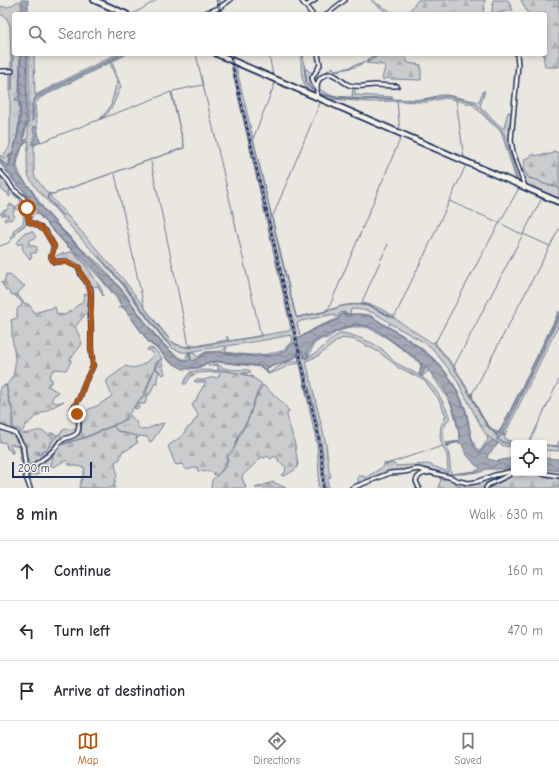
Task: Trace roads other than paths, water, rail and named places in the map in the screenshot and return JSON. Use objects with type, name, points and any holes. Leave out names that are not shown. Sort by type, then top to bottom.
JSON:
[{"type":"main road","points":[[94,0],[121,12]]},
{"type":"main road","points":[[222,56],[559,202]]},
{"type":"street","points":[[208,12],[219,8],[230,0]]},
{"type":"street","points":[[301,0],[310,12]]},
{"type":"street","points":[[306,6],[315,0]]},
{"type":"street","points":[[330,12],[345,0]]},
{"type":"street","points":[[317,88],[312,78],[320,66],[318,56]]},
{"type":"street","points":[[517,56],[518,64],[511,140],[512,152],[525,187]]},
{"type":"street","points":[[0,71],[12,71]]},
{"type":"street","points":[[316,97],[318,93],[318,80],[329,74],[333,74],[347,84],[356,86],[397,86]]},
{"type":"street","points":[[0,172],[13,189],[24,198],[29,222],[37,224],[46,232],[54,246],[51,255],[54,262],[68,262],[79,268],[89,286],[92,298],[90,314],[91,348],[94,365],[85,382],[80,397],[72,410],[77,411],[78,431],[74,435],[59,442],[47,456],[32,466],[25,474]]},
{"type":"street","points":[[0,427],[15,433],[22,444],[25,457],[26,481],[30,488]]},
{"type":"street","points":[[352,488],[382,475],[394,472],[421,469],[430,473]]},
{"type":"street","points":[[419,488],[416,481],[418,476],[424,473],[449,477],[458,482],[473,483],[495,475],[511,472]]},
{"type":"street","points":[[486,488],[488,485],[511,473]]},
{"type":"street","points":[[547,474],[559,476]]},
{"type":"water","points":[[21,0],[28,0],[28,12],[22,12],[23,6]]},
{"type":"water","points":[[21,56],[27,56],[27,120],[23,135],[24,142],[27,139],[29,141],[23,145],[20,151],[16,164],[17,172],[33,192],[38,202],[48,215],[71,241],[110,277],[150,330],[171,353],[181,359],[189,361],[189,352],[193,361],[204,354],[213,352],[257,357],[278,355],[287,350],[288,347],[299,338],[317,328],[338,320],[342,314],[369,316],[401,335],[431,357],[445,372],[455,388],[465,410],[472,441],[476,450],[480,453],[485,446],[493,440],[498,444],[487,456],[488,459],[496,461],[511,458],[511,468],[486,469],[481,472],[466,474],[451,474],[475,471],[479,470],[480,468],[474,464],[466,454],[462,444],[455,443],[445,445],[457,442],[460,438],[456,417],[445,391],[440,383],[426,368],[424,367],[424,372],[421,376],[419,375],[422,365],[408,352],[381,333],[364,325],[353,325],[316,340],[308,350],[307,358],[304,358],[302,351],[298,351],[297,355],[287,361],[266,367],[266,372],[261,366],[216,361],[208,362],[196,368],[193,367],[189,369],[183,369],[172,363],[160,350],[149,342],[124,308],[120,306],[121,303],[118,298],[99,275],[85,260],[66,244],[42,218],[34,208],[25,191],[16,183],[0,163],[0,159],[8,167],[11,159],[9,156],[13,153],[20,121],[20,102],[18,100],[20,100]]},
{"type":"water","points":[[34,126],[37,128],[41,141],[34,146],[32,144],[35,136],[33,130]]},
{"type":"water","points":[[559,313],[559,317],[503,433],[505,436],[502,435],[498,439],[496,434],[492,431],[498,434],[500,432]]},
{"type":"water","points":[[547,458],[559,459],[559,471],[547,469]]},
{"type":"waterway","points":[[102,0],[129,12]]},
{"type":"waterway","points":[[136,12],[157,0]]},
{"type":"waterway","points":[[220,0],[222,5]]},
{"type":"waterway","points":[[202,12],[213,7]]},
{"type":"waterway","points":[[33,120],[32,105],[36,97],[118,56]]},
{"type":"waterway","points":[[115,174],[144,307],[171,341],[181,346],[195,347],[261,336],[196,56]]},
{"type":"waterway","points":[[269,56],[273,76]]},
{"type":"waterway","points":[[303,56],[307,85],[316,92]]},
{"type":"waterway","points":[[275,83],[253,139],[296,316],[326,311],[326,309],[328,310]]},
{"type":"waterway","points":[[173,91],[203,85]]},
{"type":"waterway","points":[[41,142],[171,92]]},
{"type":"waterway","points":[[319,94],[336,98],[425,100],[448,96],[475,103],[490,120],[501,129],[504,134],[518,182]]},
{"type":"waterway","points":[[456,100],[465,159]]},
{"type":"waterway","points":[[397,101],[400,131]]},
{"type":"waterway","points":[[272,218],[320,103]]},
{"type":"waterway","points":[[362,229],[401,137]]},
{"type":"waterway","points":[[151,162],[189,347]]},
{"type":"waterway","points":[[424,256],[466,165]]},
{"type":"waterway","points":[[485,423],[454,366],[435,343],[519,188]]},
{"type":"waterway","points":[[454,366],[542,198]]},
{"type":"waterway","points":[[449,201],[500,223],[521,234]]},
{"type":"waterway","points":[[30,219],[38,212]]},
{"type":"waterway","points":[[0,246],[8,243],[17,231],[28,223]]},
{"type":"waterway","points":[[471,394],[559,229]]},
{"type":"waterway","points":[[361,232],[328,310],[346,305],[360,304],[377,309],[394,318],[423,257]]},
{"type":"waterway","points":[[523,234],[550,246]]},
{"type":"waterway","points":[[361,304],[388,244]]},
{"type":"waterway","points":[[388,328],[390,323]]},
{"type":"waterway","points":[[530,440],[559,380]]},
{"type":"waterway","points":[[504,436],[506,439],[511,441]]},
{"type":"waterway","points":[[557,446],[559,441]]},
{"type":"waterway","points":[[547,445],[559,446]]},
{"type":"waterway","points":[[386,464],[443,446]]},
{"type":"railway","points":[[217,0],[220,12]]},
{"type":"railway","points":[[230,56],[318,434],[323,470],[323,488]]}]
